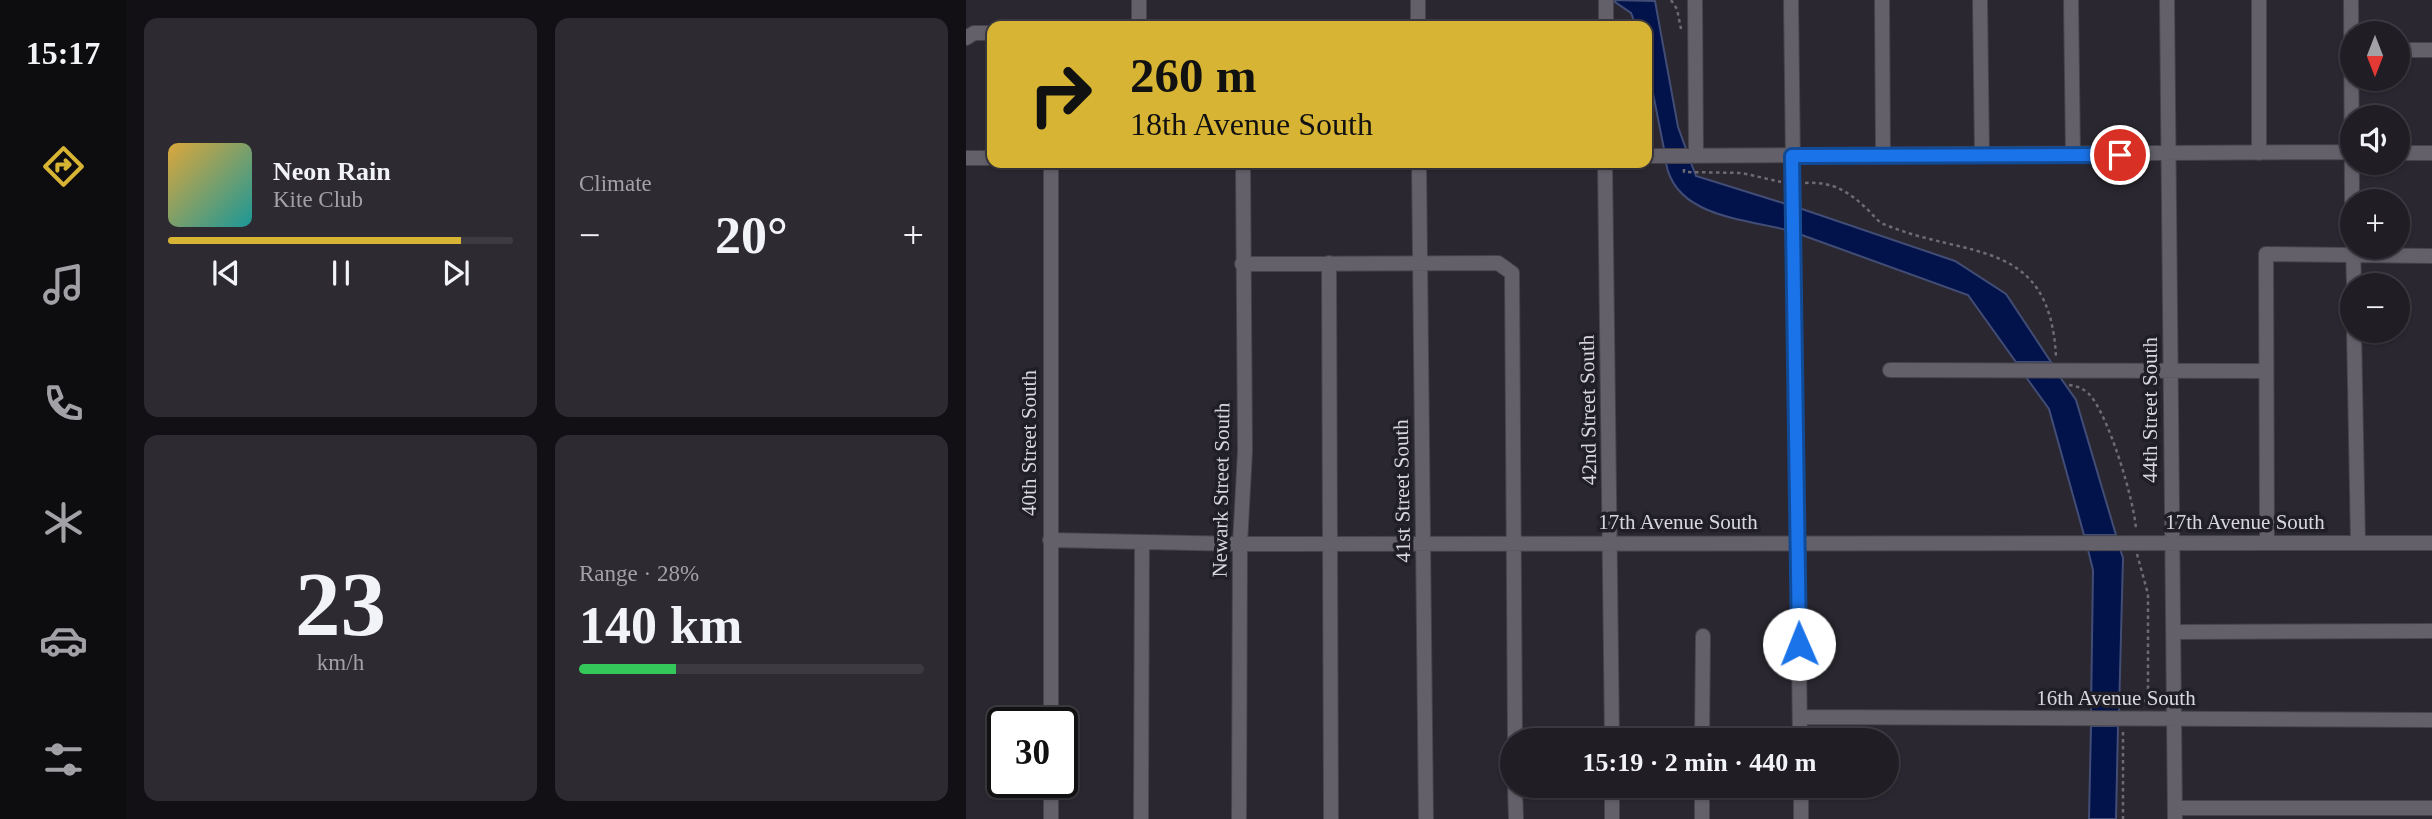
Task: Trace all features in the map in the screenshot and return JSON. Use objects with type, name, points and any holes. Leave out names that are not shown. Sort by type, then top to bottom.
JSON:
[{"type":"street","points":[[1139,0],[1139,21]]},
{"type":"street","points":[[1418,0],[1418,21]]},
{"type":"street","points":[[1605,21],[1606,0]]},
{"type":"street","points":[[1695,0],[1696,156]]},
{"type":"street","points":[[1791,0],[1800,728]]},
{"type":"street","points":[[1882,0],[1882,156]]},
{"type":"street","points":[[1980,0],[1982,155]]},
{"type":"street","points":[[2071,0],[2073,155]]},
{"type":"street","name":"44th Street South","points":[[2166,0],[2175,813]]},
{"type":"street","points":[[2259,0],[2259,153]]},
{"type":"street","points":[[2351,0],[2351,21]]},
{"type":"street","points":[[966,38],[974,33],[987,33]]},
{"type":"street","points":[[2410,50],[2432,50]]},
{"type":"street","points":[[1652,156],[2340,152]]},
{"type":"street","points":[[2410,153],[2432,153]]},
{"type":"street","points":[[966,158],[987,158]]},
{"type":"street","name":"40th Street South","points":[[1051,168],[1051,707]]},
{"type":"street","name":"Newark Street South","points":[[1239,819],[1240,544],[1245,451],[1243,168]]},
{"type":"street","name":"41st Street South","points":[[1419,168],[1426,819]]},
{"type":"street","name":"42nd Street South","points":[[1605,168],[1612,728]]},
{"type":"street","points":[[2267,543],[2266,254],[2340,251]]},
{"type":"street","points":[[2410,255],[2432,256]]},
{"type":"street","points":[[1329,263],[1331,819]]},
{"type":"street","points":[[1242,264],[1498,263],[1512,273],[1515,728]]},
{"type":"street","points":[[2354,343],[2358,543]]},
{"type":"street","points":[[1890,370],[2265,371]]},
{"type":"street","name":"17th Avenue South","points":[[1050,540],[1240,544],[2432,543]]},
{"type":"street","points":[[1141,819],[1142,542]]},
{"type":"street","points":[[2173,632],[2432,631]]},
{"type":"street","points":[[1702,728],[1703,636]]},
{"type":"street","name":"16th Avenue South","points":[[1800,717],[2432,720]]},
{"type":"street","points":[[1051,798],[1051,819]]},
{"type":"street","points":[[1515,798],[1516,819]]},
{"type":"street","points":[[1612,798],[1612,819]]},
{"type":"street","points":[[1702,798],[1702,819]]},
{"type":"street","points":[[1801,798],[1801,819]]},
{"type":"street","points":[[2175,813],[2432,808]]},
{"type":"shaded area","points":[[1612,0],[1655,1],[1678,127],[1686,149],[1664,149],[1652,88],[1652,21],[1634,21],[1631,13]]},
{"type":"shaded area","points":[[1666,163],[1691,163],[1696,176],[1786,204],[1787,230],[1732,218],[1697,205],[1672,181]]},
{"type":"shaded area","points":[[1799,208],[1955,261],[2006,294],[2051,362],[2016,362],[1968,295],[1799,234]]},
{"type":"shaded area","points":[[2026,377],[2060,377],[2076,400],[2116,535],[2084,535],[2049,409]]},
{"type":"shaded area","points":[[2120,549],[2123,558],[2119,712],[2091,712],[2093,570],[2088,550]]},
{"type":"shaded area","points":[[2091,726],[2118,726],[2116,819],[2089,819]]},
{"type":"route","points":[[1799,644],[1792,156],[2120,155]]}]
